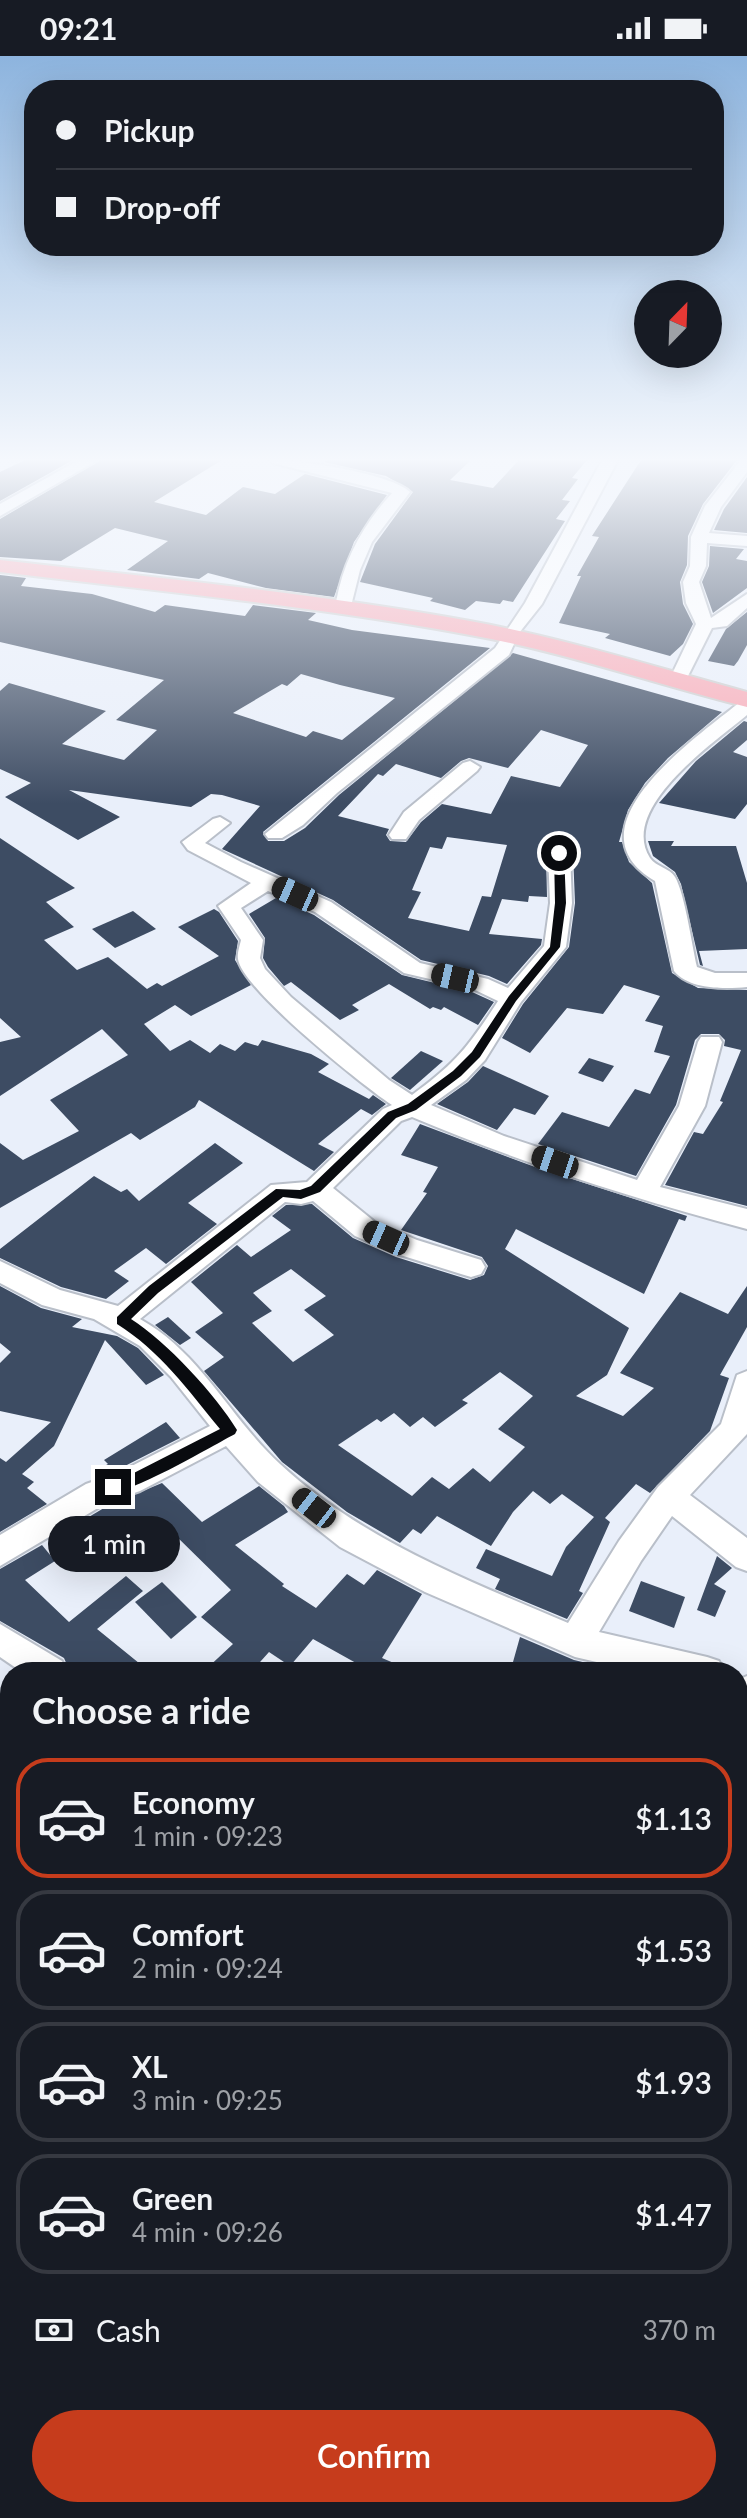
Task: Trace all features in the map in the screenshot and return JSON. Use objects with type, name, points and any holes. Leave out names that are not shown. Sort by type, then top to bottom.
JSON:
[{"type":"main road","points":[[75,575],[513,632],[747,700]]},
{"type":"main road","points":[[254,596],[345,602],[513,632],[682,672],[747,691]]},
{"type":"street","points":[[345,602],[350,575]]},
{"type":"street","points":[[275,834],[296,821],[330,789],[503,651],[549,575]]},
{"type":"street","points":[[694,575],[691,582],[695,603],[705,624]]},
{"type":"street","points":[[705,624],[721,622],[747,599]]},
{"type":"street","points":[[682,672],[705,624]]},
{"type":"street","points":[[747,706],[661,778],[639,810],[632,836],[640,861],[665,878],[686,971],[701,979],[723,982],[747,980]]},
{"type":"street","points":[[399,835],[411,816],[470,767]]},
{"type":"street","points":[[220,823],[193,842],[195,846],[323,907],[412,968],[480,984],[512,998]]},
{"type":"street","points":[[121,1320],[153,1290],[280,1192],[301,1195],[316,1189],[392,1115],[412,1107],[457,1074],[476,1054],[512,998],[555,947],[561,903],[559,853]]},
{"type":"street","points":[[267,882],[229,906],[252,940],[249,958],[255,972],[313,1031],[380,1086],[412,1107],[495,1142],[644,1192],[747,1219]]},
{"type":"street","points":[[644,1192],[692,1106],[710,1042]]},
{"type":"street","points":[[316,1189],[365,1229],[407,1247],[471,1267]]},
{"type":"street","points":[[0,1271],[52,1298],[102,1311],[150,1338],[181,1369],[269,1473],[351,1537],[437,1582],[575,1642],[663,1662]]},
{"type":"street","points":[[575,1642],[630,1551],[669,1496],[734,1430],[747,1383]]},
{"type":"street","points":[[0,1552],[97,1493],[129,1482],[230,1430]]},
{"type":"street","points":[[669,1496],[747,1557]]},
{"type":"street","points":[[0,1639],[35,1662]]},
{"type":"building","points":[[0,575],[26,578],[21,586],[92,594],[155,612],[165,605],[245,616],[253,605],[316,613],[308,620],[352,630],[490,648],[263,832],[268,841],[284,841],[305,828],[339,795],[513,653],[722,712],[668,758],[645,783],[628,810],[619,842],[622,842],[629,862],[652,883],[672,973],[698,988],[747,990],[747,1206],[665,1185],[694,1132],[703,1134],[723,1102],[720,1101],[741,1050],[724,1046],[725,1040],[719,1034],[701,1034],[695,1040],[676,1105],[636,1176],[538,1144],[562,1112],[609,1127],[635,1089],[650,1094],[670,1056],[654,1052],[663,1026],[645,1021],[660,996],[624,985],[603,1014],[567,1008],[530,1053],[502,1038],[523,1004],[569,947],[575,903],[573,853],[568,847],[552,846],[546,851],[547,897],[529,896],[528,902],[502,899],[489,934],[542,939],[541,945],[507,984],[489,976],[421,960],[333,900],[222,849],[260,806],[211,794],[191,807],[69,790],[120,817],[78,840],[5,797],[31,783],[0,769],[0,691],[9,683],[106,711],[62,744],[124,760],[157,730],[116,720],[164,680],[0,642]],"holes":[[[301,674],[340,685],[395,698],[342,740],[313,731],[306,737],[233,713],[282,684],[287,686]],[[541,730],[588,745],[560,787],[511,776],[491,814],[442,804],[421,822],[406,842],[390,841],[386,835],[389,829],[338,816],[378,774],[383,776],[396,764],[441,778],[469,758],[508,768]],[[447,837],[507,845],[491,897],[482,896],[469,931],[408,918],[421,892],[412,890],[430,847],[442,849]]]},
{"type":"building","points":[[166,575],[205,575],[199,579]]},
{"type":"building","points":[[215,575],[342,575],[334,597],[266,588]]},
{"type":"building","points":[[363,575],[530,575],[513,602],[476,601],[465,610],[430,601],[433,598],[360,582]]},
{"type":"building","points":[[683,575],[680,582],[683,604],[693,624],[683,644],[670,656],[605,638],[610,634],[559,623],[581,576],[577,576]]},
{"type":"building","points":[[705,575],[747,575],[747,588],[713,613],[702,582]]},
{"type":"building","points":[[747,612],[747,645],[738,661],[734,666],[708,661],[726,629]]},
{"type":"building","points":[[744,721],[747,722],[747,740],[733,752],[747,757],[747,804],[735,819],[659,803],[696,761]]},
{"type":"building","points":[[0,838],[75,888],[46,902],[74,927],[44,940],[77,970],[108,957],[147,989],[157,983],[162,986],[219,956],[178,927],[214,909],[219,912],[238,941],[235,960],[251,985],[191,1016],[175,1005],[144,1024],[170,1051],[190,1040],[210,1053],[220,1044],[235,1051],[245,1042],[258,1046],[262,1040],[311,1054],[329,1064],[318,1072],[369,1099],[373,1095],[386,1104],[372,1115],[361,1109],[318,1144],[334,1152],[314,1171],[199,1100],[195,1107],[140,1140],[131,1133],[0,1208],[0,1143],[23,1160],[79,1131],[50,1100],[128,1055],[102,1029],[0,1096],[0,1042],[21,1037],[0,1018]]},
{"type":"building","points":[[648,841],[674,841],[671,846],[736,846],[747,883],[747,949],[699,951],[703,966],[700,965],[681,884],[675,872],[653,856]]},
{"type":"building","points":[[276,898],[314,915],[402,975],[472,992],[494,1002],[478,1025],[444,1007],[441,1010],[430,1009],[389,984],[352,1005],[359,1010],[340,1020],[291,982],[284,986],[263,958],[265,938],[249,914]]},
{"type":"building","points":[[133,911],[156,929],[115,948],[92,929]]},
{"type":"building","points":[[421,1051],[443,1061],[410,1090],[391,1078]]},
{"type":"building","points":[[589,1058],[614,1066],[603,1082],[578,1073]]},
{"type":"building","points":[[483,1066],[549,1096],[535,1115],[514,1108],[497,1130],[437,1104],[468,1082]]},
{"type":"building","points":[[420,1124],[535,1167],[687,1216],[685,1221],[679,1219],[644,1294],[516,1229],[505,1249],[629,1328],[607,1375],[576,1396],[623,1416],[654,1388],[620,1373],[680,1292],[728,1314],[747,1286],[747,1327],[720,1375],[729,1378],[710,1431],[650,1493],[636,1484],[605,1518],[610,1522],[579,1591],[583,1593],[567,1619],[495,1589],[500,1579],[476,1568],[486,1549],[552,1576],[566,1547],[594,1517],[562,1494],[550,1504],[533,1491],[513,1512],[491,1546],[437,1516],[421,1534],[413,1529],[400,1543],[347,1512],[282,1462],[204,1371],[224,1357],[195,1332],[223,1313],[191,1282],[237,1245],[251,1257],[291,1230],[272,1216],[286,1205],[312,1204],[353,1238],[396,1257],[470,1280],[484,1275],[488,1266],[482,1257],[401,1230],[427,1193],[423,1192],[438,1167],[401,1155]],"holes":[[[291,1269],[326,1296],[304,1310],[334,1335],[293,1362],[252,1323],[272,1311],[253,1293]],[[500,1372],[533,1396],[498,1429],[525,1447],[490,1482],[473,1468],[449,1489],[432,1477],[412,1496],[338,1445],[377,1419],[381,1422],[394,1413],[410,1427],[423,1417],[435,1427],[468,1403],[462,1400]]]},
{"type":"building","points":[[215,1143],[243,1163],[188,1203],[217,1224],[166,1264],[146,1248],[114,1271],[129,1281],[106,1299],[61,1287],[0,1258],[0,1249],[94,1176],[121,1192],[127,1189],[139,1201]]},
{"type":"building","points":[[0,1286],[41,1308],[82,1319],[72,1327],[117,1336],[138,1348],[164,1375],[146,1385],[105,1340],[54,1446],[22,1474],[34,1482],[27,1488],[47,1504],[0,1532],[0,1458],[6,1462],[51,1422],[0,1411],[0,1363],[11,1352],[0,1343]]},
{"type":"building","points":[[168,1317],[191,1338],[180,1345],[155,1325]]},
{"type":"building","points":[[166,1422],[180,1438],[117,1470],[101,1476],[96,1470],[108,1464],[104,1460]]},
{"type":"building","points":[[162,1483],[202,1522],[259,1486],[288,1512],[235,1545],[284,1584],[282,1586],[316,1608],[347,1574],[364,1585],[377,1570],[422,1594],[382,1658],[391,1662],[354,1662],[313,1639],[293,1662],[284,1662],[269,1652],[260,1662],[214,1662],[233,1644],[201,1617],[231,1590],[173,1533],[155,1546],[152,1543],[129,1562],[82,1521],[109,1505]]},
{"type":"building","points":[[42,1545],[55,1561],[25,1580],[69,1622],[126,1576],[143,1591],[97,1629],[138,1662],[66,1662],[64,1658],[0,1621],[0,1569]]},
{"type":"building","points":[[717,1556],[732,1568],[714,1584],[726,1591],[715,1617],[697,1610]]},
{"type":"building","points":[[641,1581],[685,1597],[674,1628],[629,1611]]},
{"type":"building","points":[[162,1582],[197,1617],[171,1639],[135,1602]]},
{"type":"building","points":[[520,1637],[582,1662],[513,1662]]},
{"type":"route","points":[[113,1487],[129,1482],[230,1430],[181,1369],[150,1338],[121,1320],[153,1290],[214,1246],[280,1192],[301,1195],[316,1189],[392,1115],[412,1107],[457,1074],[476,1054],[512,998],[555,947],[561,903],[559,853]]}]
